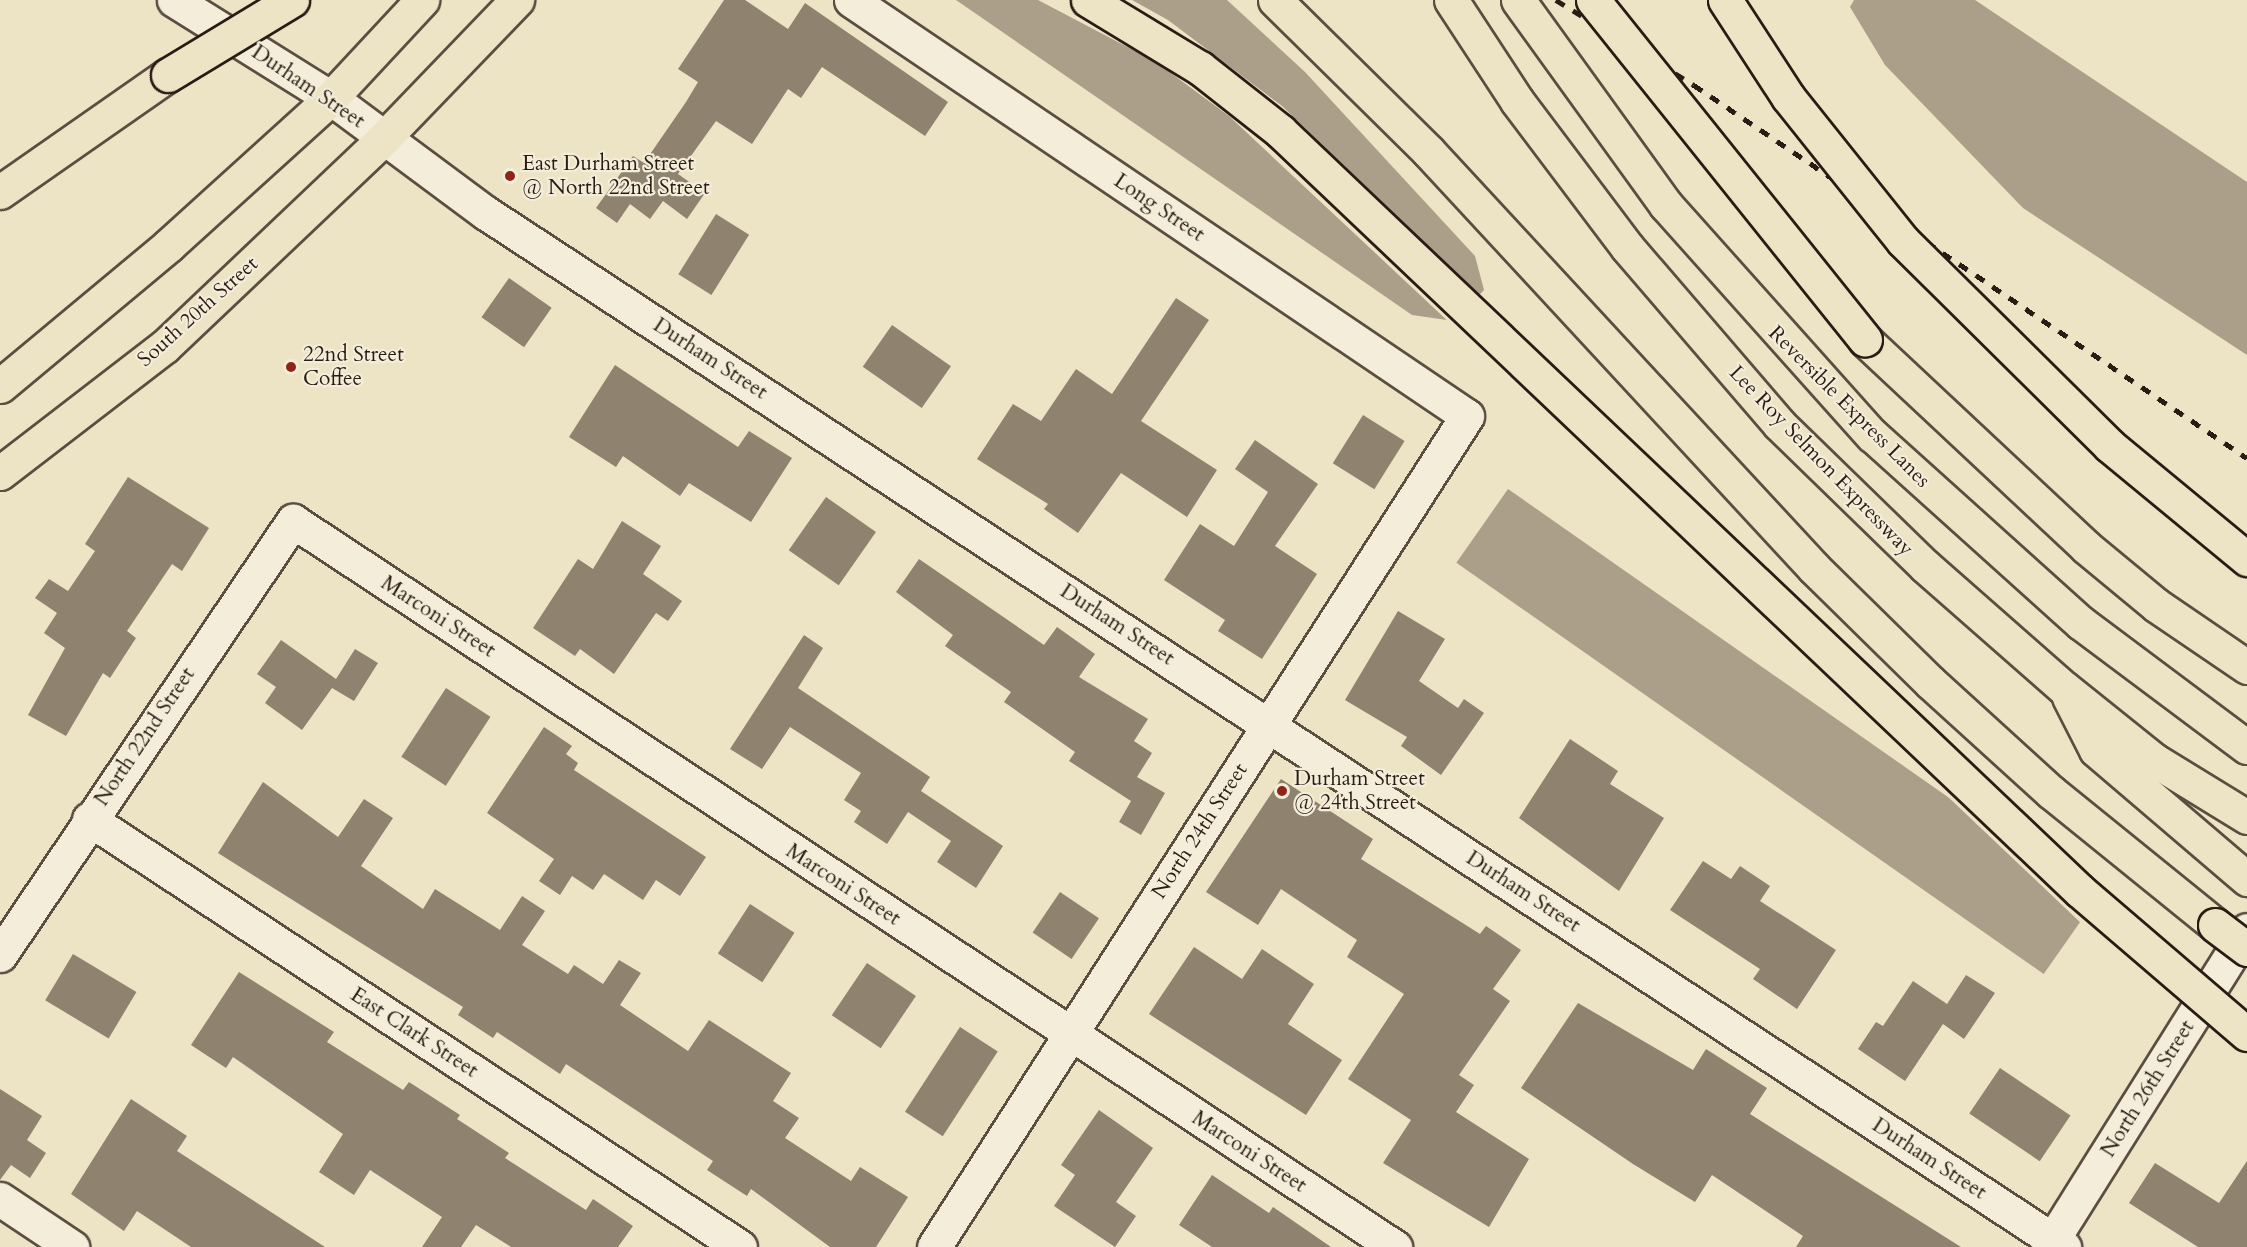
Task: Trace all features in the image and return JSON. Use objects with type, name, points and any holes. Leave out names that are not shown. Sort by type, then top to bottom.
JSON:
[{"type":"main road","points":[[0,192],[168,75],[292,0]]},
{"type":"main road","points":[[0,386],[169,245],[331,98],[422,0]]},
{"type":"main road","points":[[384,138],[517,0]]},
{"type":"main road","points":[[1088,0],[1200,68],[1280,131],[2071,883],[2247,1034]]},
{"type":"main road","points":[[1275,0],[1428,150],[1814,568],[1913,666],[2052,792],[2214,925],[2247,949]]},
{"type":"main road","name":"Lee Roy Selmon Expressway","points":[[1451,0],[1562,163],[1779,424],[1925,566],[2064,688],[2154,760],[2243,814]]},
{"type":"main road","name":"Reversible Express Lanes","points":[[1518,0],[1666,205],[1762,318],[1872,435],[2081,623],[2247,747]]},
{"type":"main road","points":[[1593,0],[1865,340],[2086,547],[2156,606],[2247,667]]},
{"type":"main road","points":[[1725,0],[1788,97],[1904,241],[2110,446],[2247,559]]},
{"type":"main road","name":"South 20th Street","points":[[0,473],[165,346],[384,138]]},
{"type":"main road","points":[[2064,688],[2096,750],[2212,852],[2247,879]]},
{"type":"street","name":"Durham Street","points":[[174,0],[331,98],[486,213],[1269,725],[2055,1245]]},
{"type":"street","name":"Long Street","points":[[851,0],[1467,416]]},
{"type":"street","name":"North 24th Street","points":[[934,1247],[1467,416]]},
{"type":"street","name":"North 22nd Street","points":[[0,955],[89,819],[292,521]]},
{"type":"street","name":"Marconi Street","points":[[292,521],[1395,1247]]},
{"type":"street","name":"East Clark Street","points":[[89,819],[740,1247]]},
{"type":"street","name":"North 26th Street","points":[[2055,1245],[2247,930]]},
{"type":"street","points":[[0,1199],[72,1247]]},
{"type":"shaded area","points":[[956,0],[1227,0],[1305,72],[1475,256],[1484,290],[1454,321],[1412,315]]},
{"type":"shaded area","points":[[1854,0],[1975,0],[2247,182],[2247,355],[2023,208],[1885,65],[1850,7]]},
{"type":"shaded area","points":[[1508,489],[2095,900],[2044,974],[1456,563]]},
{"type":"pier","points":[[1038,0],[1132,0],[1168,20],[1282,106],[1482,297],[1451,324],[1229,116],[1156,62]]},
{"type":"pier","points":[[1946,795],[2096,901],[2083,925]]},
{"type":"building","points":[[724,0],[745,0],[788,29],[805,3],[948,102],[925,136],[822,67],[801,98],[788,89],[752,144],[716,121],[678,174],[705,193],[687,219],[663,201],[650,219],[630,204],[617,223],[596,208],[633,156],[644,163],[686,102],[698,82],[678,69]]},
{"type":"building","points":[[716,214],[749,235],[711,295],[678,274]]},
{"type":"building","points":[[509,278],[552,308],[524,347],[481,317]]},
{"type":"building","points":[[1176,298],[1209,320],[1141,421],[1217,470],[1187,517],[1121,473],[1078,533],[1044,509],[1048,504],[977,459],[1013,404],[1041,421],[1076,369],[1112,394]]},
{"type":"building","points":[[892,325],[951,366],[922,408],[863,367]]},
{"type":"building","points":[[615,365],[738,447],[749,431],[792,458],[751,522],[689,483],[680,496],[623,456],[616,467],[569,437]]},
{"type":"building","points":[[1363,415],[1405,441],[1374,489],[1333,463]]},
{"type":"building","points":[[1255,440],[1318,484],[1275,546],[1317,574],[1262,659],[1218,631],[1225,620],[1164,580],[1200,524],[1234,546],[1268,492],[1235,469]]},
{"type":"building","points":[[128,477],[209,528],[182,571],[172,564],[127,631],[136,638],[110,678],[103,673],[66,736],[28,715],[65,648],[44,633],[57,613],[35,598],[49,579],[68,591],[95,551],[85,544]]},
{"type":"building","points":[[826,497],[876,532],[839,585],[789,550]]},
{"type":"building","points":[[622,521],[661,546],[643,574],[682,601],[668,621],[656,613],[614,674],[580,649],[575,656],[533,628],[578,559],[593,569]]},
{"type":"building","points":[[919,559],[1044,645],[1057,627],[1095,654],[1079,677],[1148,719],[1134,741],[1152,753],[1137,777],[1165,793],[1141,835],[1119,822],[1131,801],[1069,761],[1075,752],[1004,702],[1011,692],[945,646],[953,635],[896,592]]},
{"type":"building","points":[[1398,611],[1445,639],[1419,681],[1458,708],[1464,699],[1484,713],[1441,775],[1401,746],[1407,737],[1345,700]]},
{"type":"building","points":[[804,635],[823,648],[798,688],[930,777],[921,791],[1003,846],[976,888],[937,862],[951,841],[908,812],[887,844],[854,822],[861,811],[844,800],[861,773],[790,727],[762,769],[730,749]]},
{"type":"building","points":[[281,640],[336,679],[355,649],[378,663],[354,701],[332,688],[302,730],[265,703],[276,687],[257,674]]},
{"type":"building","points":[[446,688],[490,717],[446,786],[401,757]]},
{"type":"building","points":[[544,727],[572,746],[566,754],[578,763],[574,770],[706,857],[680,896],[656,880],[643,900],[604,874],[593,890],[572,876],[560,895],[539,881],[554,859],[487,813]]},
{"type":"building","points":[[1570,739],[1618,771],[1610,784],[1664,818],[1619,891],[1519,818]]},
{"type":"building","points":[[1281,779],[1373,839],[1361,859],[1480,934],[1486,926],[1521,950],[1493,989],[1510,1001],[1459,1075],[1474,1085],[1456,1112],[1529,1159],[1489,1227],[1383,1163],[1411,1120],[1348,1079],[1404,994],[1347,957],[1357,940],[1281,889],[1258,925],[1206,892]]},
{"type":"building","points":[[263,782],[338,837],[364,799],[393,818],[361,866],[423,909],[435,889],[500,930],[522,896],[545,911],[522,945],[568,974],[574,965],[603,984],[619,960],[641,973],[620,1005],[688,1051],[709,1020],[791,1073],[773,1101],[799,1118],[785,1138],[851,1181],[860,1167],[908,1197],[876,1247],[830,1247],[751,1189],[747,1196],[707,1170],[713,1161],[566,1064],[560,1074],[497,1032],[493,1038],[458,1015],[463,1007],[218,853]]},
{"type":"building","points":[[1703,861],[1731,879],[1740,866],[1770,886],[1760,901],[1836,950],[1797,1009],[1753,979],[1760,969],[1670,910]]},
{"type":"building","points":[[1060,892],[1099,918],[1072,959],[1033,933]]},
{"type":"building","points":[[750,904],[794,933],[762,982],[718,953]]},
{"type":"building","points":[[1194,947],[1242,979],[1262,949],[1314,984],[1288,1024],[1342,1060],[1306,1115],[1149,1014]]},
{"type":"building","points":[[73,954],[136,992],[109,1038],[45,1000]]},
{"type":"building","points":[[867,963],[916,996],[881,1048],[832,1015]]},
{"type":"building","points":[[239,972],[334,1032],[327,1042],[403,1090],[409,1082],[460,1115],[457,1119],[509,1153],[505,1158],[586,1210],[593,1199],[633,1226],[618,1247],[511,1247],[476,1225],[461,1247],[422,1247],[442,1217],[370,1170],[354,1195],[319,1172],[343,1134],[233,1057],[226,1068],[191,1045]]},
{"type":"building","points":[[1966,975],[1995,993],[1964,1039],[1943,1024],[1905,1081],[1858,1049],[1876,1022],[1883,1026],[1913,981],[1947,1004]]},
{"type":"building","points":[[1578,1003],[1693,1070],[1706,1049],[1767,1088],[1750,1114],[1961,1247],[1796,1247],[1803,1236],[1712,1175],[1695,1202],[1633,1164],[1521,1088]]},
{"type":"building","points":[[960,1027],[998,1052],[943,1136],[905,1112]]},
{"type":"building","points":[[2000,1068],[2070,1116],[2040,1161],[1969,1114]]},
{"type":"building","points":[[0,1089],[42,1116],[27,1140],[46,1153],[30,1178],[11,1165],[0,1180]]},
{"type":"building","points":[[131,1099],[187,1136],[177,1151],[325,1247],[191,1247],[137,1211],[124,1231],[71,1194]]},
{"type":"building","points":[[1099,1110],[1153,1148],[1116,1202],[1136,1216],[1115,1247],[1054,1206],[1075,1175],[1061,1165]]},
{"type":"building","points":[[2247,1161],[2247,1247],[2198,1247],[2129,1203],[2155,1163],[2219,1203]]},
{"type":"building","points":[[1212,1175],[1269,1213],[1273,1207],[1331,1247],[1212,1247],[1179,1225]]},
{"type":"railway","points":[[1556,0],[1694,85],[2247,458]]},
{"type":"place","name":"East Durham Street @ North 22nd Street","points":[[510,176]]},
{"type":"place","name":"22nd Street Coffee","points":[[291,367]]},
{"type":"place","name":"Durham Street @ 24th Street","points":[[1282,791]]}]
